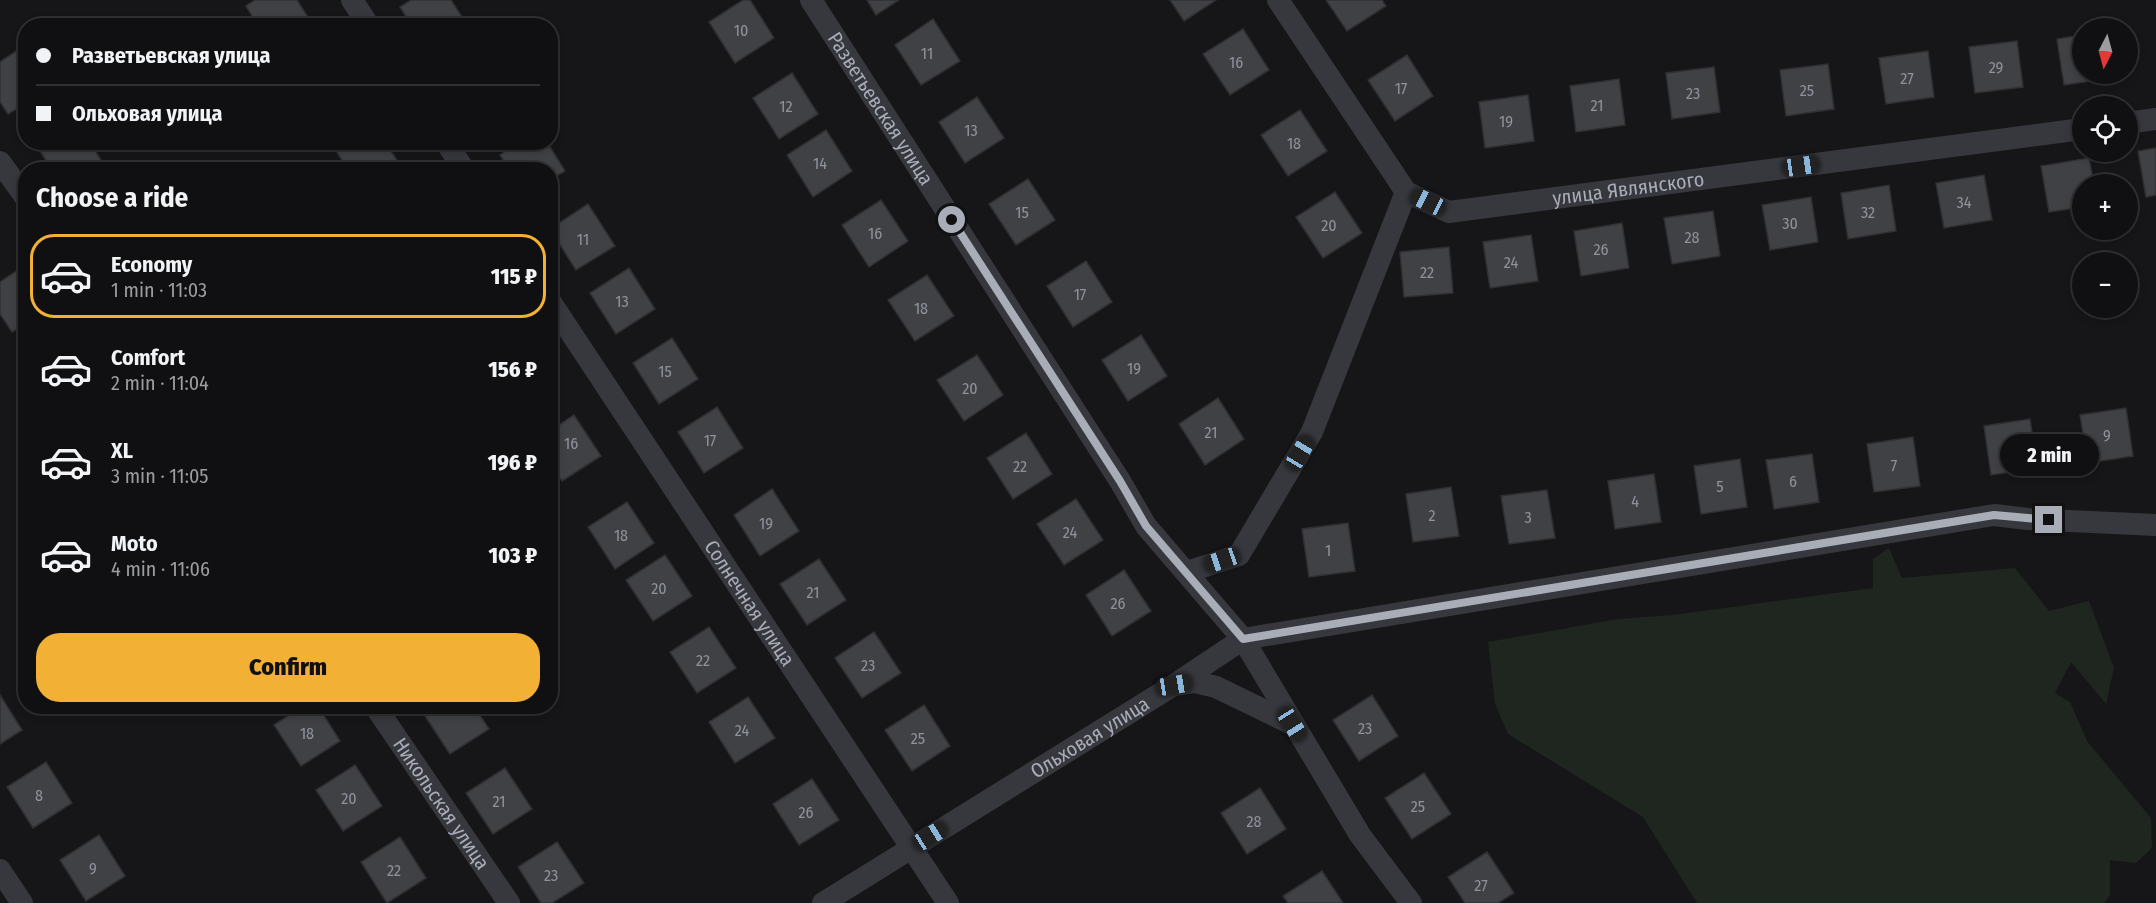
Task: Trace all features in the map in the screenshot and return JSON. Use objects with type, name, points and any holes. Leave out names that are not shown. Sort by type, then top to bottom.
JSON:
[{"type":"street","points":[[352,0],[364,18]]},
{"type":"street","name":"Разветьевская улица","points":[[811,0],[1120,481],[1146,526],[1243,639],[1360,836],[1411,903]]},
{"type":"street","points":[[1187,572],[1239,555],[1312,432],[1406,192],[1278,0]]},
{"type":"street","points":[[2138,121],[2156,119]]},
{"type":"street","name":"улица Являнского","points":[[1406,192],[1449,212],[2072,130]]},
{"type":"street","points":[[0,162],[18,187]]},
{"type":"street","name":"Солнечная улица","points":[[558,313],[948,903]]},
{"type":"street","name":"Ольховая улица","points":[[823,903],[1174,685],[1243,639],[1994,515],[2028,519],[2156,525]]},
{"type":"street","points":[[1174,685],[1195,682],[1216,687],[1292,724]]},
{"type":"street","name":"Никольская улица","points":[[380,714],[508,903]]},
{"type":"street","points":[[0,870],[22,903]]},
{"type":"shaded area","points":[[1889,548],[1902,578],[2015,568],[2049,611],[2089,601],[2114,668],[2106,704],[2071,662],[2055,693],[2070,702],[2087,741],[2151,818],[2152,848],[2136,863],[2110,860],[2110,895],[2104,903],[1697,903],[1643,817],[1508,734],[1495,704],[1488,642],[1618,619],[1673,615],[1873,588],[1873,559]]},
{"type":"building","points":[[255,0],[297,0],[308,18],[253,18],[246,6]]},
{"type":"building","points":[[411,0],[451,0],[463,18],[407,18],[400,7]]},
{"type":"building","points":[[743,0],[750,0],[774,38],[735,63],[709,22]]},
{"type":"building","points":[[867,0],[899,0],[876,15]]},
{"type":"building","points":[[1170,0],[1216,0],[1184,21]]},
{"type":"building","points":[[1326,0],[1382,0],[1386,6],[1347,31]]},
{"type":"building","points":[[933,19],[960,61],[921,85],[895,45]]},
{"type":"building","points":[[1243,29],[1269,70],[1230,95],[1203,54]]},
{"type":"building","points":[[2072,37],[2072,84],[2064,85],[2057,39]]},
{"type":"building","points":[[2017,41],[2023,87],[1975,93],[1969,47]]},
{"type":"building","points":[[18,50],[18,108],[8,114],[0,102],[0,62]]},
{"type":"building","points":[[1928,51],[1934,97],[1886,104],[1879,58]]},
{"type":"building","points":[[1407,55],[1433,96],[1395,121],[1368,80]]},
{"type":"building","points":[[1828,64],[1834,109],[1786,116],[1780,70]]},
{"type":"building","points":[[1714,67],[1720,112],[1672,119],[1666,73]]},
{"type":"building","points":[[792,73],[818,114],[779,139],[753,98]]},
{"type":"building","points":[[1619,79],[1625,125],[1576,132],[1570,86]]},
{"type":"building","points":[[1528,95],[1534,141],[1485,148],[1479,102]]},
{"type":"building","points":[[977,97],[1004,138],[965,163],[939,122]]},
{"type":"building","points":[[1300,110],[1327,151],[1288,176],[1261,135]]},
{"type":"building","points":[[826,130],[852,171],[813,197],[787,155]]},
{"type":"building","points":[[2156,148],[2156,195],[2146,197],[2138,151]]},
{"type":"building","points":[[95,150],[102,162],[47,162],[40,151]]},
{"type":"building","points":[[336,150],[390,150],[398,162],[343,162]]},
{"type":"building","points":[[507,150],[552,150],[565,171],[558,175],[558,162],[504,162],[500,155]]},
{"type":"building","points":[[2072,161],[2090,162],[2092,174],[2072,174],[2072,209],[2049,212],[2041,166]]},
{"type":"building","points":[[1984,175],[1992,220],[1944,228],[1936,183]]},
{"type":"building","points":[[1028,179],[1055,220],[1016,245],[989,204]]},
{"type":"building","points":[[1889,185],[1896,231],[1848,239],[1841,193]]},
{"type":"building","points":[[1335,192],[1362,233],[1323,258],[1296,217]]},
{"type":"building","points":[[1811,197],[1818,242],[1770,250],[1762,205]]},
{"type":"building","points":[[881,200],[908,241],[869,267],[842,225]]},
{"type":"building","points":[[588,204],[615,246],[576,270],[558,242],[558,224]]},
{"type":"building","points":[[1713,211],[1720,256],[1672,264],[1664,218]]},
{"type":"building","points":[[1622,223],[1629,268],[1581,276],[1574,231]]},
{"type":"building","points":[[1531,235],[1538,281],[1490,288],[1483,242]]},
{"type":"building","points":[[1449,247],[1453,293],[1404,297],[1400,252]]},
{"type":"building","points":[[1086,261],[1112,302],[1073,327],[1047,286]]},
{"type":"building","points":[[629,268],[655,309],[616,334],[590,293]]},
{"type":"building","points":[[18,270],[18,329],[12,332],[0,314],[0,282]]},
{"type":"building","points":[[927,275],[954,316],[915,341],[888,300]]},
{"type":"building","points":[[1141,335],[1167,376],[1128,401],[1102,360]]},
{"type":"building","points":[[672,338],[698,379],[659,404],[633,363]]},
{"type":"building","points":[[977,355],[1003,395],[964,421],[937,380]]},
{"type":"building","points":[[1218,398],[1244,439],[1205,465],[1179,424]]},
{"type":"building","points":[[717,407],[743,448],[704,473],[678,432]]},
{"type":"building","points":[[2126,408],[2133,456],[2088,463],[2080,415]]},
{"type":"building","points":[[574,415],[601,456],[562,481],[558,475],[558,426]]},
{"type":"building","points":[[2030,419],[2037,468],[1991,475],[1984,426]]},
{"type":"building","points":[[1026,433],[1052,474],[1013,499],[987,458]]},
{"type":"building","points":[[1913,437],[1920,486],[1874,492],[1867,444]]},
{"type":"building","points":[[1812,454],[1819,502],[1774,509],[1766,460]]},
{"type":"building","points":[[1740,459],[1747,507],[1701,514],[1694,466]]},
{"type":"building","points":[[1654,474],[1661,522],[1615,529],[1608,481]]},
{"type":"building","points":[[1451,487],[1459,536],[1413,542],[1406,494]]},
{"type":"building","points":[[772,489],[799,531],[760,556],[734,515]]},
{"type":"building","points":[[1547,490],[1555,538],[1509,544],[1501,496]]},
{"type":"building","points":[[1076,499],[1103,540],[1064,565],[1037,524]]},
{"type":"building","points":[[627,502],[654,543],[615,569],[588,527]]},
{"type":"building","points":[[1348,523],[1355,571],[1309,577],[1302,529]]},
{"type":"building","points":[[665,555],[692,596],[653,621],[626,580]]},
{"type":"building","points":[[819,559],[846,600],[807,625],[780,584]]},
{"type":"building","points":[[1124,570],[1151,611],[1112,636],[1086,595]]},
{"type":"building","points":[[709,627],[736,668],[697,693],[670,652]]},
{"type":"building","points":[[874,632],[901,673],[862,698],[835,658]]},
{"type":"building","points":[[0,695],[22,730],[0,744]]},
{"type":"building","points":[[1372,695],[1398,736],[1359,761],[1333,720]]},
{"type":"building","points":[[748,697],[775,738],[735,763],[709,722]]},
{"type":"building","points":[[924,705],[950,746],[912,771],[885,730]]},
{"type":"building","points":[[291,714],[323,714],[340,741],[301,766],[274,725]]},
{"type":"building","points":[[424,714],[479,714],[489,729],[450,754]]},
{"type":"building","points":[[46,762],[72,803],[33,828],[7,787]]},
{"type":"building","points":[[355,765],[382,806],[343,831],[316,790]]},
{"type":"building","points":[[505,768],[532,809],[493,834],[466,793]]},
{"type":"building","points":[[1424,773],[1451,814],[1412,839],[1385,798]]},
{"type":"building","points":[[812,779],[839,820],[799,845],[773,804]]},
{"type":"building","points":[[1260,788],[1286,829],[1247,854],[1221,813]]},
{"type":"building","points":[[99,835],[125,876],[86,901],[60,860]]},
{"type":"building","points":[[400,837],[426,878],[387,903],[361,862]]},
{"type":"building","points":[[557,842],[584,883],[552,903],[541,903],[518,867]]},
{"type":"building","points":[[1487,852],[1514,893],[1498,903],[1465,903],[1448,877]]},
{"type":"building","points":[[1322,871],[1343,903],[1288,903],[1283,896]]},
{"type":"route","points":[[952,220],[1120,481],[1146,526],[1243,639],[1994,515],[2049,520]]}]
